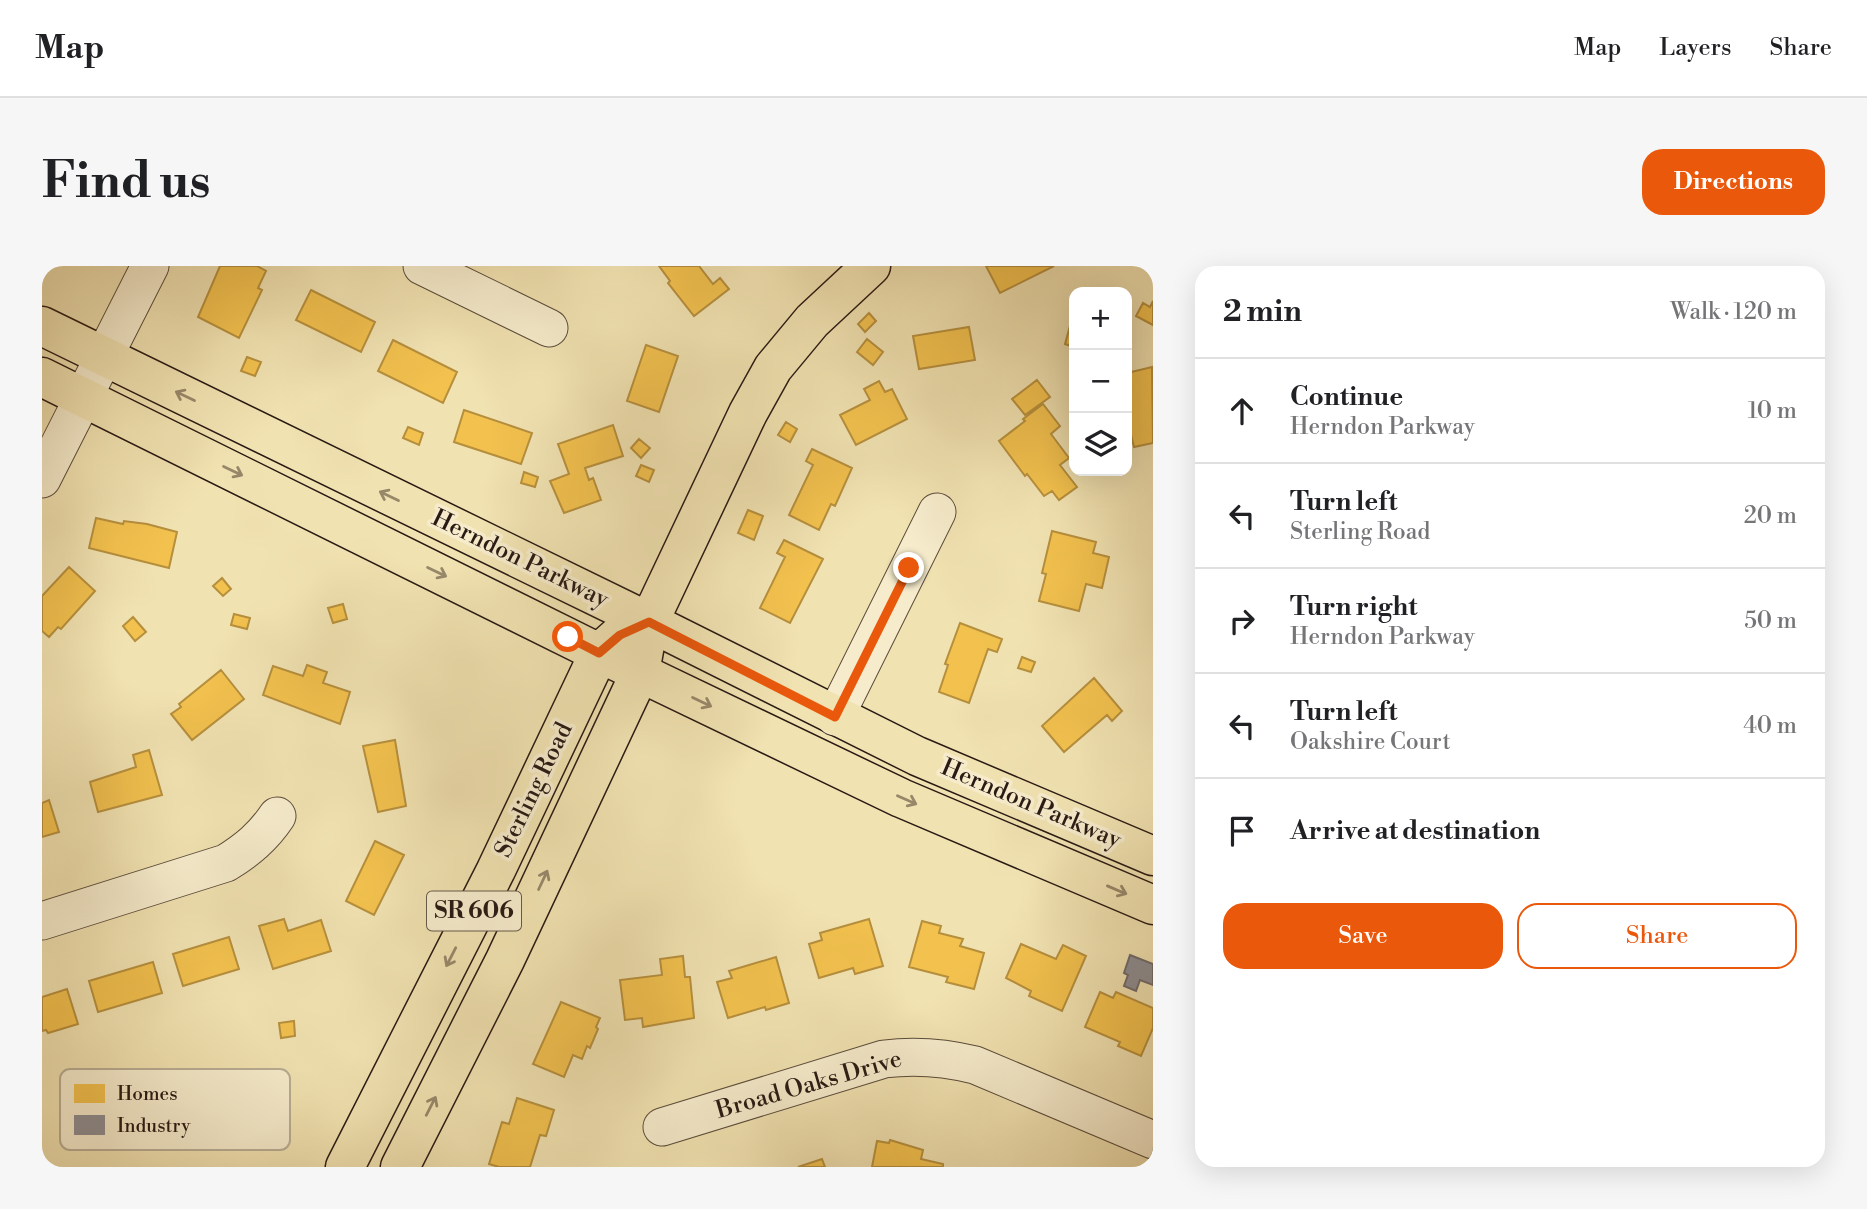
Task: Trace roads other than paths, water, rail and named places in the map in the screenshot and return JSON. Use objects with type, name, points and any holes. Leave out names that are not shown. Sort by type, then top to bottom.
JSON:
[{"type":"main road","name":"Sterling Road","points":[[400,1167],[505,960],[640,673],[649,622],[748,413],[773,369],[812,321],[871,266]]},
{"type":"main road","name":"Herndon Parkway","points":[[42,326],[649,622],[835,717],[917,756],[1153,856]]},
{"type":"main road","name":"Herndon Parkway","points":[[42,377],[599,653],[901,798],[1153,905]]},
{"type":"main road","name":"Sterling Road","points":[[345,1167],[496,870],[599,653],[620,635],[649,622]]},
{"type":"street","points":[[42,479],[149,266]]},
{"type":"street","points":[[422,266],[549,328]]},
{"type":"street","points":[[835,717],[937,512]]},
{"type":"street","points":[[42,920],[226,863],[248,849],[266,832],[277,816]]},
{"type":"street","name":"Broad Oaks Drive","points":[[662,1127],[884,1059],[915,1055],[948,1058],[975,1065],[1153,1140]]}]
